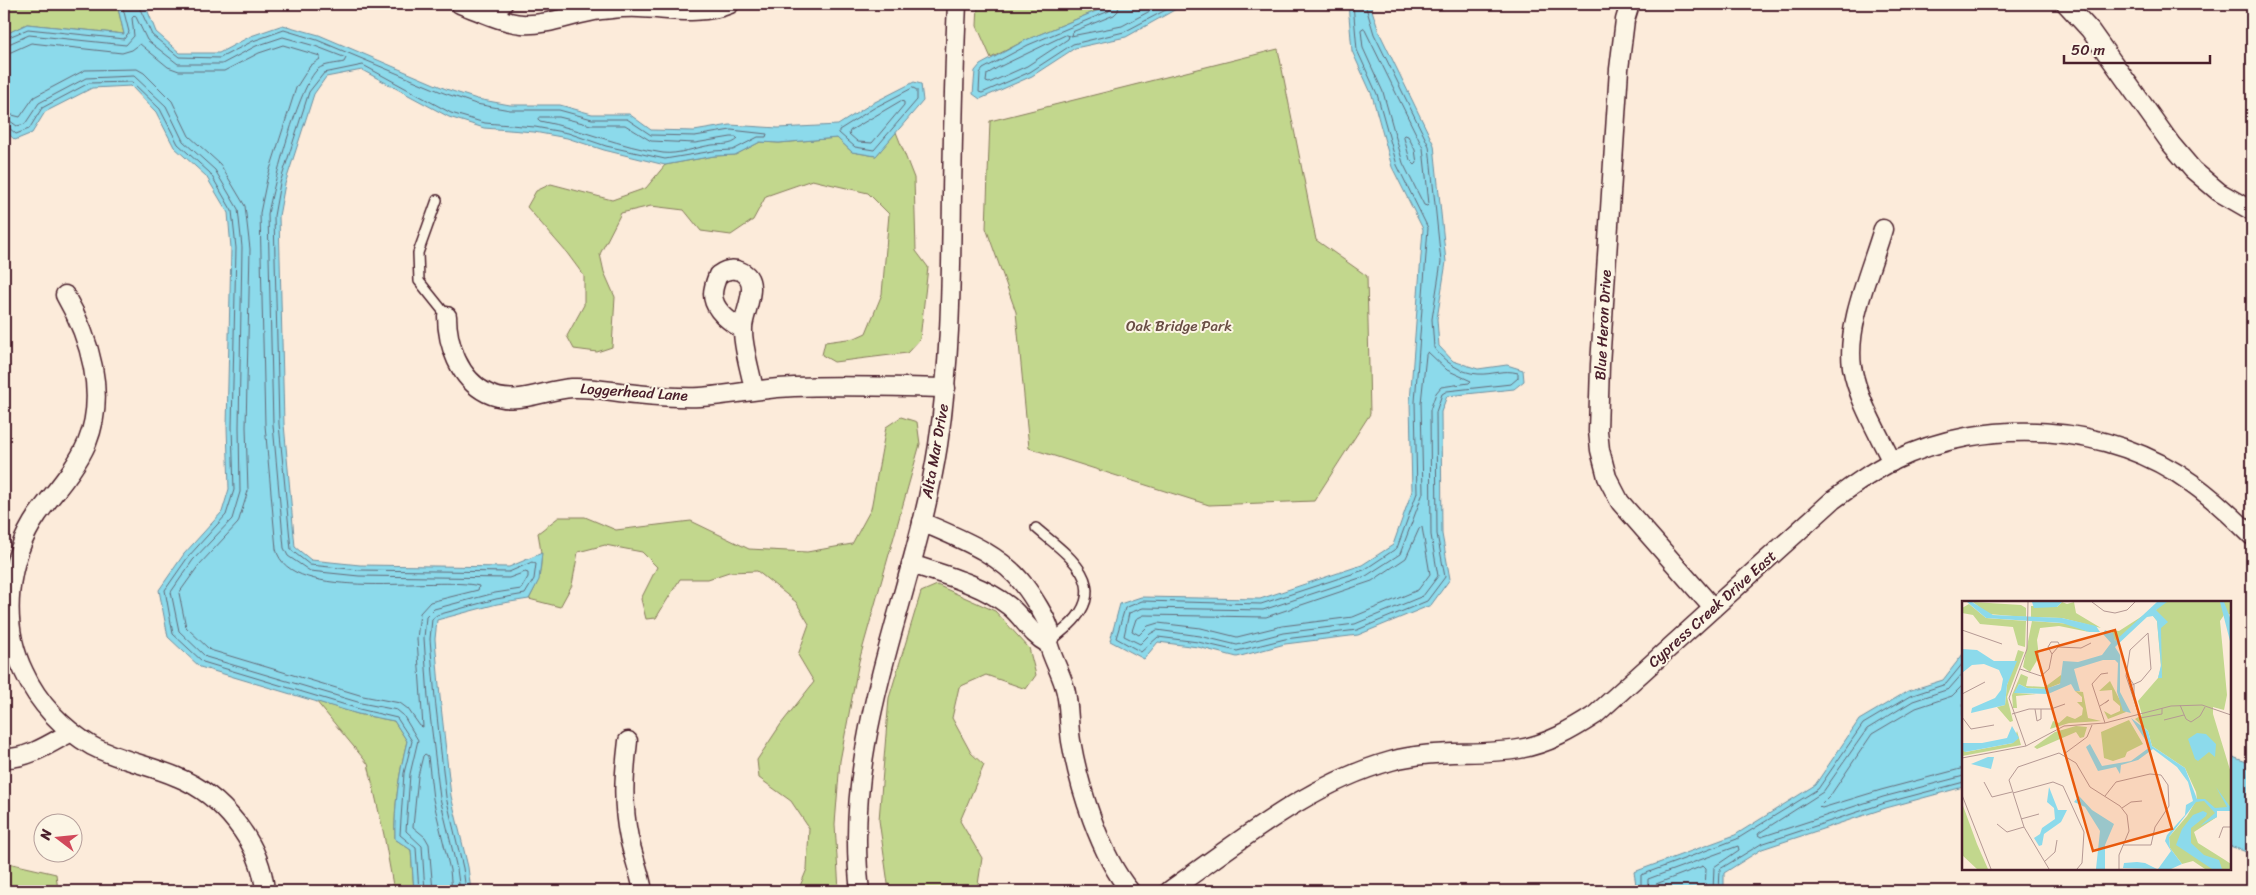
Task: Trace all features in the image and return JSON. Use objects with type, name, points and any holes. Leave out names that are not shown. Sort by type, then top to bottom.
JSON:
[{"type":"street","points":[[460,4],[507,22],[523,24],[540,23],[599,10],[636,6],[698,11],[730,4]]},
{"type":"street","points":[[484,12],[503,4]]},
{"type":"street","name":"Alta Mar Drive","points":[[860,891],[857,821],[861,768],[870,715],[922,522],[937,448],[946,388],[951,329],[953,116],[957,4]]},
{"type":"street","name":"Blue Heron Drive","points":[[1630,4],[1625,20],[1619,69],[1600,365],[1598,431],[1600,450],[1607,477],[1620,502],[1713,608]]},
{"type":"street","points":[[2066,4],[2090,30],[2171,144],[2193,170],[2219,192],[2252,211]]},
{"type":"street","points":[[1883,229],[1855,320],[1851,348],[1852,366],[1859,394],[1892,462]]},
{"type":"street","points":[[65,295],[84,331],[91,356],[96,390],[94,416],[87,441],[76,465],[37,516],[23,541],[10,590],[8,628],[14,646],[24,672],[33,688],[53,715],[71,732],[114,756],[180,778],[221,806],[246,836],[258,860],[265,891]]},
{"type":"street","name":"Loggerhead Lane","points":[[447,316],[453,349],[461,370],[474,385],[500,398],[527,398],[570,388],[597,388],[635,394],[699,397],[754,390],[802,387],[946,388]]},
{"type":"street","points":[[742,329],[754,390]]},
{"type":"street","name":"Cypress Creek Drive East","points":[[1169,891],[1282,812],[1329,784],[1360,770],[1393,760],[1427,755],[1520,749],[1547,741],[1572,730],[1595,715],[1833,500],[1862,478],[1892,462],[1941,444],[1978,435],[2015,432],[2053,433],[2090,439],[2153,461],[2191,483],[2226,510],[2252,536]]},
{"type":"street","points":[[922,522],[966,541],[993,557],[1024,584],[1050,631],[1048,643],[1065,686],[1077,774],[1103,846],[1121,880],[1130,891]]},
{"type":"street","points":[[911,564],[986,592],[1009,606],[1024,620],[1036,638],[1048,643]]},
{"type":"street","points":[[4,758],[15,758],[43,747],[71,732]]},
{"type":"street","points":[[628,741],[623,779],[624,809],[629,840],[641,878],[643,891]]},
{"type":"lane","points":[[437,200],[418,254],[419,281],[447,316]]},
{"type":"lane","points":[[1036,528],[1076,564],[1086,581],[1086,594],[1077,617],[1048,643]]},
{"type":"green space","points":[[4,4],[117,4],[124,34],[27,24],[4,35]]},
{"type":"green space","points":[[978,4],[1113,4],[1026,40],[991,58],[977,26]]},
{"type":"green space","name":"Oak Bridge Park","points":[[1278,49],[1316,240],[1367,276],[1370,414],[1314,501],[1209,505],[1029,448],[1016,312],[986,228],[990,121]]},
{"type":"green space","points":[[896,132],[914,178],[916,251],[928,267],[920,339],[907,353],[834,362],[822,355],[825,342],[855,338],[866,333],[882,294],[889,214],[868,193],[812,180],[766,196],[753,220],[731,235],[701,231],[684,210],[651,206],[621,213],[600,254],[604,272],[615,297],[612,347],[597,352],[574,349],[567,336],[584,305],[584,276],[567,253],[527,207],[536,191],[551,184],[612,200],[646,188],[665,165],[714,156],[735,155],[760,142],[779,143],[837,138],[852,152],[876,156]]},
{"type":"green space","points":[[901,417],[917,422],[920,444],[859,661],[840,761],[835,824],[839,891],[798,891],[807,869],[809,828],[791,801],[759,778],[757,760],[781,724],[814,682],[798,655],[809,624],[796,602],[757,571],[729,572],[708,579],[680,579],[656,618],[646,619],[641,599],[657,567],[642,552],[605,545],[578,552],[572,585],[560,607],[529,599],[537,582],[541,567],[538,533],[559,517],[585,517],[616,530],[691,521],[749,549],[807,552],[852,544],[871,509],[886,427]]},
{"type":"green space","points":[[937,585],[995,611],[1029,648],[1036,675],[1026,689],[986,675],[959,687],[952,718],[971,753],[984,765],[960,821],[982,858],[977,891],[889,891],[879,820],[889,698],[921,592]]},
{"type":"green space","points":[[316,701],[358,714],[394,721],[407,741],[395,814],[395,839],[411,850],[414,891],[394,891],[368,764]]},
{"type":"green space","points":[[4,862],[56,874],[58,891],[4,891]]},
{"type":"water","points":[[117,4],[145,4],[156,32],[180,53],[219,53],[251,36],[283,25],[319,35],[446,89],[477,99],[510,105],[560,105],[592,114],[629,114],[651,130],[694,131],[730,125],[778,128],[838,125],[871,104],[914,82],[921,84],[923,101],[876,156],[852,152],[837,138],[779,143],[760,142],[735,155],[714,156],[665,165],[604,150],[567,138],[534,132],[484,128],[449,117],[362,70],[326,77],[314,94],[285,184],[279,216],[284,424],[295,547],[311,560],[360,565],[509,567],[542,553],[539,580],[529,599],[497,604],[437,620],[435,639],[451,796],[468,867],[471,891],[414,891],[411,850],[395,839],[395,814],[407,741],[394,721],[358,714],[200,667],[168,637],[159,590],[184,554],[222,512],[229,489],[227,427],[231,248],[228,213],[206,176],[174,147],[156,112],[131,86],[92,88],[45,112],[32,133],[15,140],[4,130],[4,35],[27,24],[124,34]]},
{"type":"water","points":[[1113,4],[1221,4],[1178,8],[1126,37],[1075,48],[1032,76],[980,99],[973,94],[975,71],[980,65],[1026,40]]},
{"type":"water","points":[[1348,4],[1370,4],[1379,32],[1434,145],[1446,262],[1437,319],[1439,346],[1453,361],[1478,369],[1507,365],[1523,370],[1524,381],[1514,389],[1447,396],[1441,412],[1442,534],[1450,579],[1431,605],[1358,635],[1285,644],[1237,657],[1198,647],[1158,642],[1144,659],[1110,641],[1120,604],[1141,597],[1260,599],[1362,565],[1393,545],[1412,491],[1410,402],[1423,229],[1392,167],[1372,95],[1352,51]]},
{"type":"water","points":[[1962,655],[1962,787],[1886,808],[1762,849],[1724,873],[1724,891],[1637,891],[1634,872],[1735,835],[1815,785],[1859,720],[1908,691],[1943,680]]},
{"type":"water","points":[[2231,756],[2252,764],[2252,854],[2231,846]]}]
